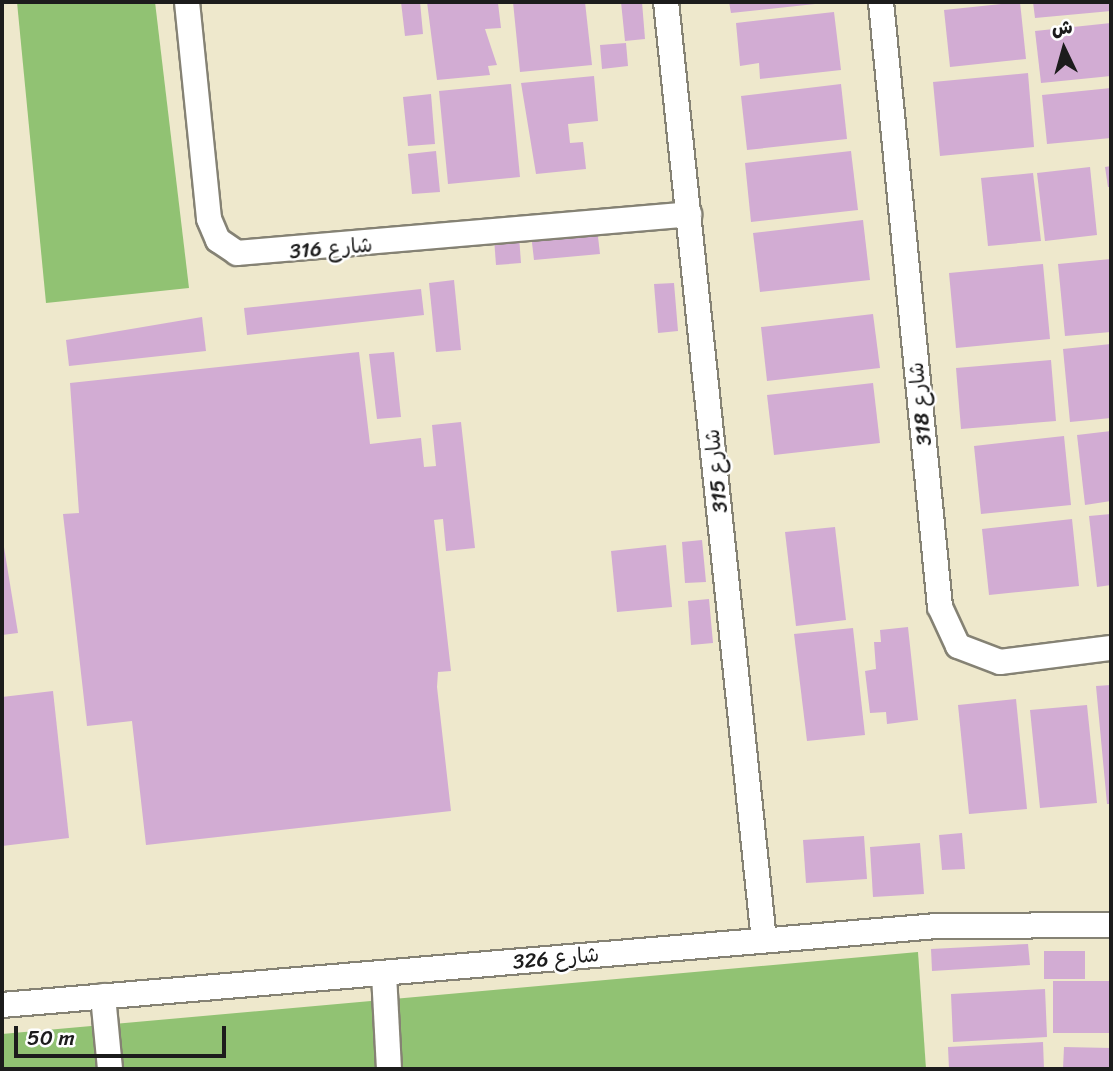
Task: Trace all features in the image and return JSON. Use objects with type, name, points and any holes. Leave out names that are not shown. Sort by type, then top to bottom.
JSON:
[{"type":"street","name":"شارع 316","points":[[187,2],[209,219],[218,240],[237,253],[689,214]]},
{"type":"street","name":"شارع 315","points":[[666,2],[764,940]]},
{"type":"street","name":"شارع 318","points":[[881,2],[940,607],[958,646],[1000,662],[1111,648]]},
{"type":"street","name":"شارع 326","points":[[2,1005],[937,926],[1111,925]]},
{"type":"street","points":[[384,974],[389,1069]]},
{"type":"street","points":[[103,996],[110,1069]]},
{"type":"green space","points":[[17,2],[155,2],[189,288],[46,303]]},
{"type":"green space","points":[[918,952],[926,1069],[2,1069],[2,1034]]},
{"type":"building","points":[[401,2],[420,2],[423,34],[405,36]]},
{"type":"building","points":[[427,2],[498,3],[501,28],[485,29],[497,65],[488,66],[490,75],[437,80]]},
{"type":"building","points":[[513,2],[585,2],[592,65],[520,72]]},
{"type":"building","points":[[621,2],[642,2],[645,39],[625,41]]},
{"type":"building","points":[[729,2],[815,2],[815,4],[731,13]]},
{"type":"building","points":[[1020,2],[1026,59],[950,67],[944,10]]},
{"type":"building","points":[[1033,2],[1111,2],[1111,11],[1035,18]]},
{"type":"building","points":[[834,12],[841,70],[760,79],[759,63],[740,66],[736,23]]},
{"type":"building","points":[[1111,23],[1111,76],[1041,83],[1035,31]]},
{"type":"building","points":[[626,43],[628,66],[602,69],[600,45]]},
{"type":"building","points":[[1028,73],[1034,147],[940,156],[933,82]]},
{"type":"building","points":[[594,76],[598,121],[568,124],[570,143],[583,142],[586,169],[536,174],[521,83]]},
{"type":"building","points":[[511,84],[520,177],[448,184],[439,91]]},
{"type":"building","points":[[841,84],[847,139],[747,150],[741,96]]},
{"type":"building","points":[[1111,88],[1111,138],[1047,144],[1042,95]]},
{"type":"building","points":[[431,94],[435,144],[408,146],[403,97]]},
{"type":"building","points":[[436,151],[440,192],[412,194],[408,154]]},
{"type":"building","points":[[851,151],[858,210],[751,222],[745,163]]},
{"type":"building","points":[[1111,166],[1111,187],[1108,187],[1105,167]]},
{"type":"building","points":[[1090,167],[1097,235],[1045,241],[1037,173]]},
{"type":"building","points":[[1033,173],[1041,241],[988,246],[981,178]]},
{"type":"building","points":[[863,220],[870,280],[760,292],[753,233]]},
{"type":"building","points":[[597,228],[600,254],[534,260],[531,234]]},
{"type":"building","points":[[519,236],[521,263],[496,265],[494,238]]},
{"type":"building","points":[[1111,259],[1111,332],[1065,336],[1058,264]]},
{"type":"building","points":[[1043,264],[1050,339],[956,348],[949,273]]},
{"type":"building","points":[[454,280],[461,350],[436,352],[429,283]]},
{"type":"building","points":[[674,283],[678,331],[658,333],[654,284]]},
{"type":"building","points":[[421,289],[424,315],[247,335],[244,308]]},
{"type":"building","points":[[873,314],[880,368],[767,381],[761,327]]},
{"type":"building","points":[[202,317],[206,351],[69,366],[66,340]]},
{"type":"building","points":[[1111,344],[1111,418],[1070,422],[1063,349]]},
{"type":"building","points":[[359,352],[370,444],[421,438],[424,467],[436,466],[432,425],[461,422],[475,548],[446,551],[443,519],[434,520],[451,671],[438,672],[437,687],[451,811],[146,845],[132,721],[87,726],[63,514],[79,513],[70,383]]},
{"type":"building","points":[[394,352],[401,417],[377,419],[369,354]]},
{"type":"building","points":[[1051,360],[1056,421],[961,429],[956,368]]},
{"type":"building","points":[[873,383],[880,443],[774,455],[767,395]]},
{"type":"building","points":[[1111,431],[1111,501],[1085,505],[1077,435]]},
{"type":"building","points":[[1064,436],[1071,505],[981,514],[974,446]]},
{"type":"building","points":[[1111,514],[1111,585],[1097,587],[1089,516]]},
{"type":"building","points":[[1072,519],[1079,586],[989,595],[982,529]]},
{"type":"building","points":[[835,527],[846,620],[796,626],[785,532]]},
{"type":"building","points":[[2,535],[18,633],[2,635]]},
{"type":"building","points":[[702,540],[706,582],[685,583],[682,542]]},
{"type":"building","points":[[666,545],[672,607],[617,612],[611,551]]},
{"type":"building","points":[[709,599],[713,643],[691,645],[688,601]]},
{"type":"building","points":[[908,627],[918,720],[887,724],[886,712],[870,713],[865,671],[876,669],[874,642],[881,642],[880,630]]},
{"type":"building","points":[[853,628],[865,735],[807,741],[794,634]]},
{"type":"building","points":[[1111,685],[1111,804],[1107,804],[1096,686]]},
{"type":"building","points":[[53,691],[69,838],[2,846],[2,697]]},
{"type":"building","points":[[1016,699],[1027,809],[969,814],[958,705]]},
{"type":"building","points":[[1087,705],[1097,803],[1040,808],[1030,710]]},
{"type":"building","points":[[962,833],[965,869],[942,870],[939,835]]},
{"type":"building","points":[[864,836],[867,879],[806,883],[803,840]]},
{"type":"building","points":[[920,843],[924,894],[873,897],[870,847]]},
{"type":"building","points":[[1028,944],[1030,965],[932,971],[931,949]]},
{"type":"building","points":[[1044,951],[1085,951],[1085,979],[1044,979]]},
{"type":"building","points":[[1053,981],[1111,981],[1111,1033],[1053,1033]]},
{"type":"building","points":[[1045,989],[1047,1037],[953,1042],[951,994]]},
{"type":"building","points":[[1043,1042],[1044,1069],[949,1069],[948,1047]]},
{"type":"building","points":[[1064,1047],[1111,1048],[1111,1069],[1063,1069]]}]
